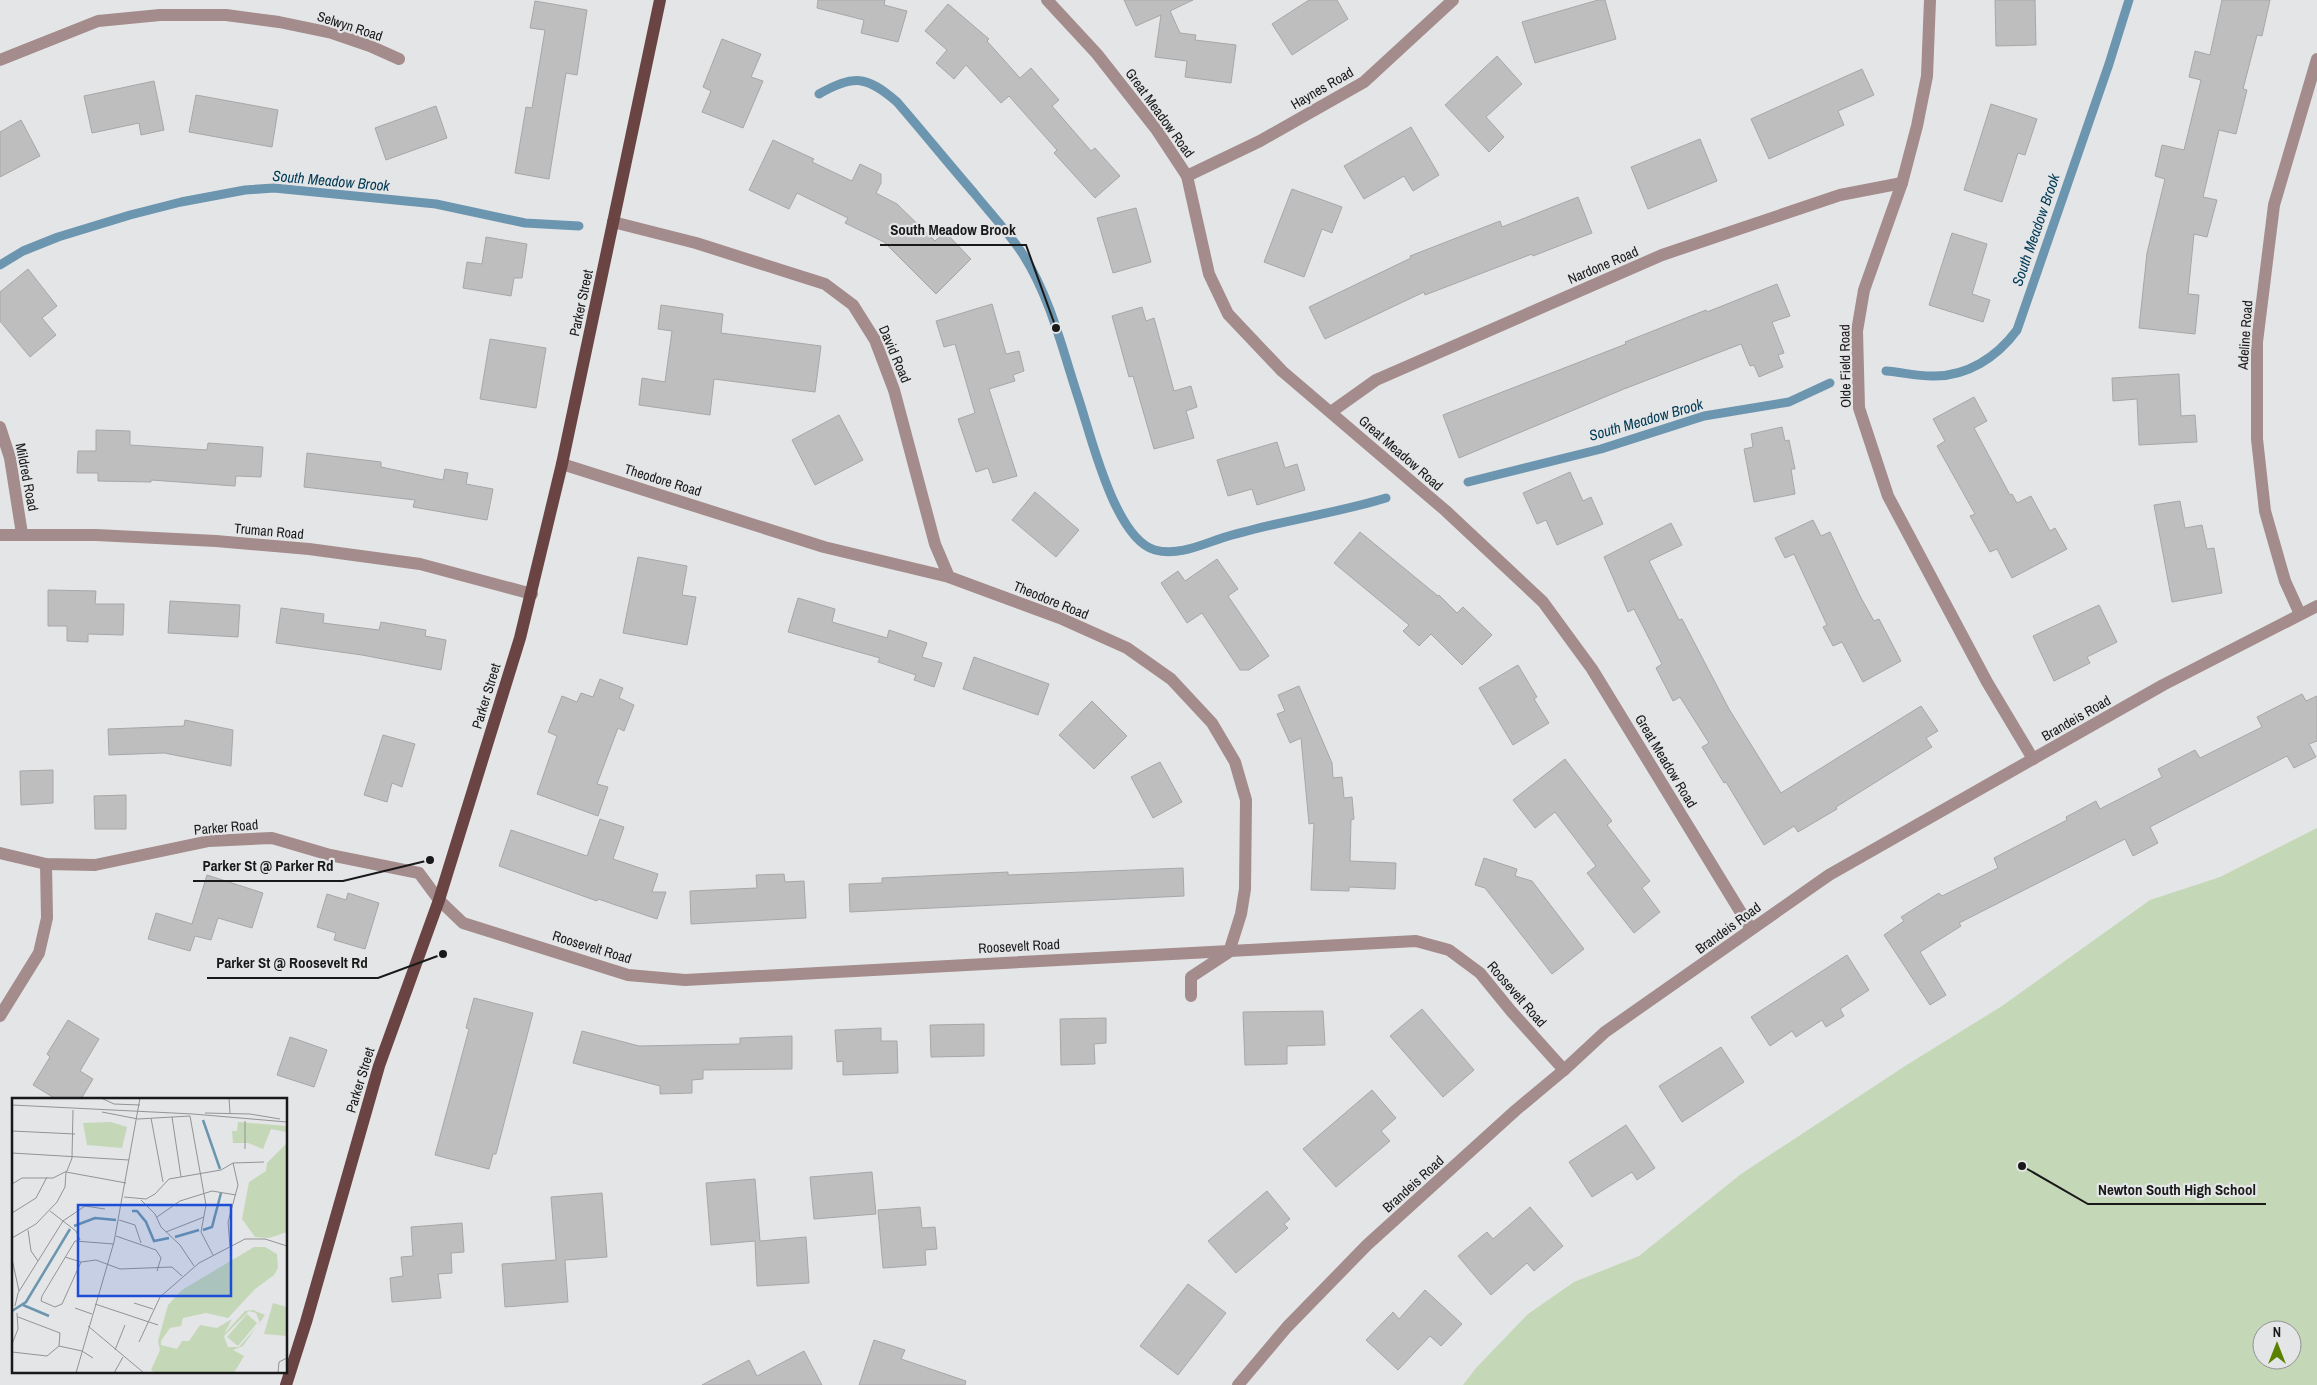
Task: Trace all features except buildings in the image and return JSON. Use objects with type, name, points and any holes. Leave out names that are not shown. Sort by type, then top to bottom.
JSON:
[{"type":"main road","name":"Parker Street","points":[[286,1385],[306,1322],[379,1066],[439,900],[532,594],[562,464],[660,0]]},
{"type":"street","name":"Great Meadow Road","points":[[1047,0],[1097,54],[1156,130],[1187,176],[1209,274],[1228,314],[1282,372],[1446,511],[1543,602],[1592,669],[1751,929]]},
{"type":"street","name":"Haynes Road","points":[[1187,176],[1260,141],[1364,82],[1453,0]]},
{"type":"street","name":"Olde Field Road","points":[[1930,0],[1926,76],[1902,183],[1864,290],[1857,331],[1858,408],[1888,496],[1987,682],[2033,759]]},
{"type":"street","name":"Selwyn Road","points":[[0,60],[98,21],[160,15],[226,15],[279,22],[332,33],[399,59]]},
{"type":"street","name":"Adeline Road","points":[[2300,614],[2285,581],[2265,511],[2257,439],[2257,342],[2274,205],[2317,59]]},
{"type":"street","name":"Nardone Road","points":[[1331,412],[1376,380],[1662,255],[1840,195],[1902,183]]},
{"type":"street","name":"David Road","points":[[613,222],[696,243],[825,284],[853,305],[875,340],[894,390],[930,526],[950,577]]},
{"type":"street","name":"Mildred Road","points":[[0,427],[10,458],[22,534]]},
{"type":"street","name":"Theodore Road","points":[[562,464],[824,547],[950,577],[1060,618],[1127,648],[1171,679],[1212,723],[1234,762],[1246,800],[1245,889],[1241,914],[1229,952]]},
{"type":"street","name":"Truman Road","points":[[0,536],[22,534],[216,541],[309,549],[420,564],[532,594]]},
{"type":"street","name":"Brandeis Road","points":[[1238,1385],[1287,1327],[1367,1245],[1605,1032],[1829,875],[2163,685],[2317,606]]},
{"type":"street","name":"Parker Road","points":[[0,853],[46,864],[95,865],[209,841],[272,838],[330,855],[419,873],[439,900]]},
{"type":"street","points":[[0,1016],[39,953],[47,918],[46,864]]},
{"type":"street","name":"Roosevelt Road","points":[[439,900],[463,923],[628,975],[685,980],[1416,941],[1449,950],[1480,974],[1511,1012],[1564,1070]]},
{"type":"street","points":[[1191,996],[1191,977],[1229,952]]},
{"type":"green space","points":[[2317,828],[2317,1385],[1463,1385],[1476,1368],[1528,1314],[1574,1282],[1639,1256],[1741,1174],[1905,1066],[2002,1006],[2150,900],[2220,877]]},
{"type":"waterway","name":"South Meadow Brook","points":[[1886,371],[1932,376],[1957,373],[1980,364],[1991,357],[2017,330],[2109,64],[2129,0]]},
{"type":"waterway","name":"South Meadow Brook","points":[[819,94],[842,83],[851,81],[868,83],[886,93],[907,113],[1019,248],[1042,290],[1049,308],[1106,484],[1128,527],[1141,542],[1155,550],[1181,551],[1238,533],[1386,498]]},
{"type":"waterway","name":"South Meadow Brook","points":[[0,265],[23,251],[58,237],[130,215],[181,202],[245,190],[274,188],[436,204],[525,223],[579,226]]},
{"type":"waterway","name":"South Meadow Brook","points":[[1468,482],[1601,449],[1704,416],[1789,402],[1830,383]]},
{"type":"place","name":"South Meadow Brook","points":[[1056,328]]},
{"type":"place","name":"Parker St @ Parker Rd","points":[[430,860]]},
{"type":"place","name":"Parker St @ Roosevelt Rd","points":[[443,954]]},
{"type":"place","name":"Newton South High School","points":[[2022,1166]]}]
